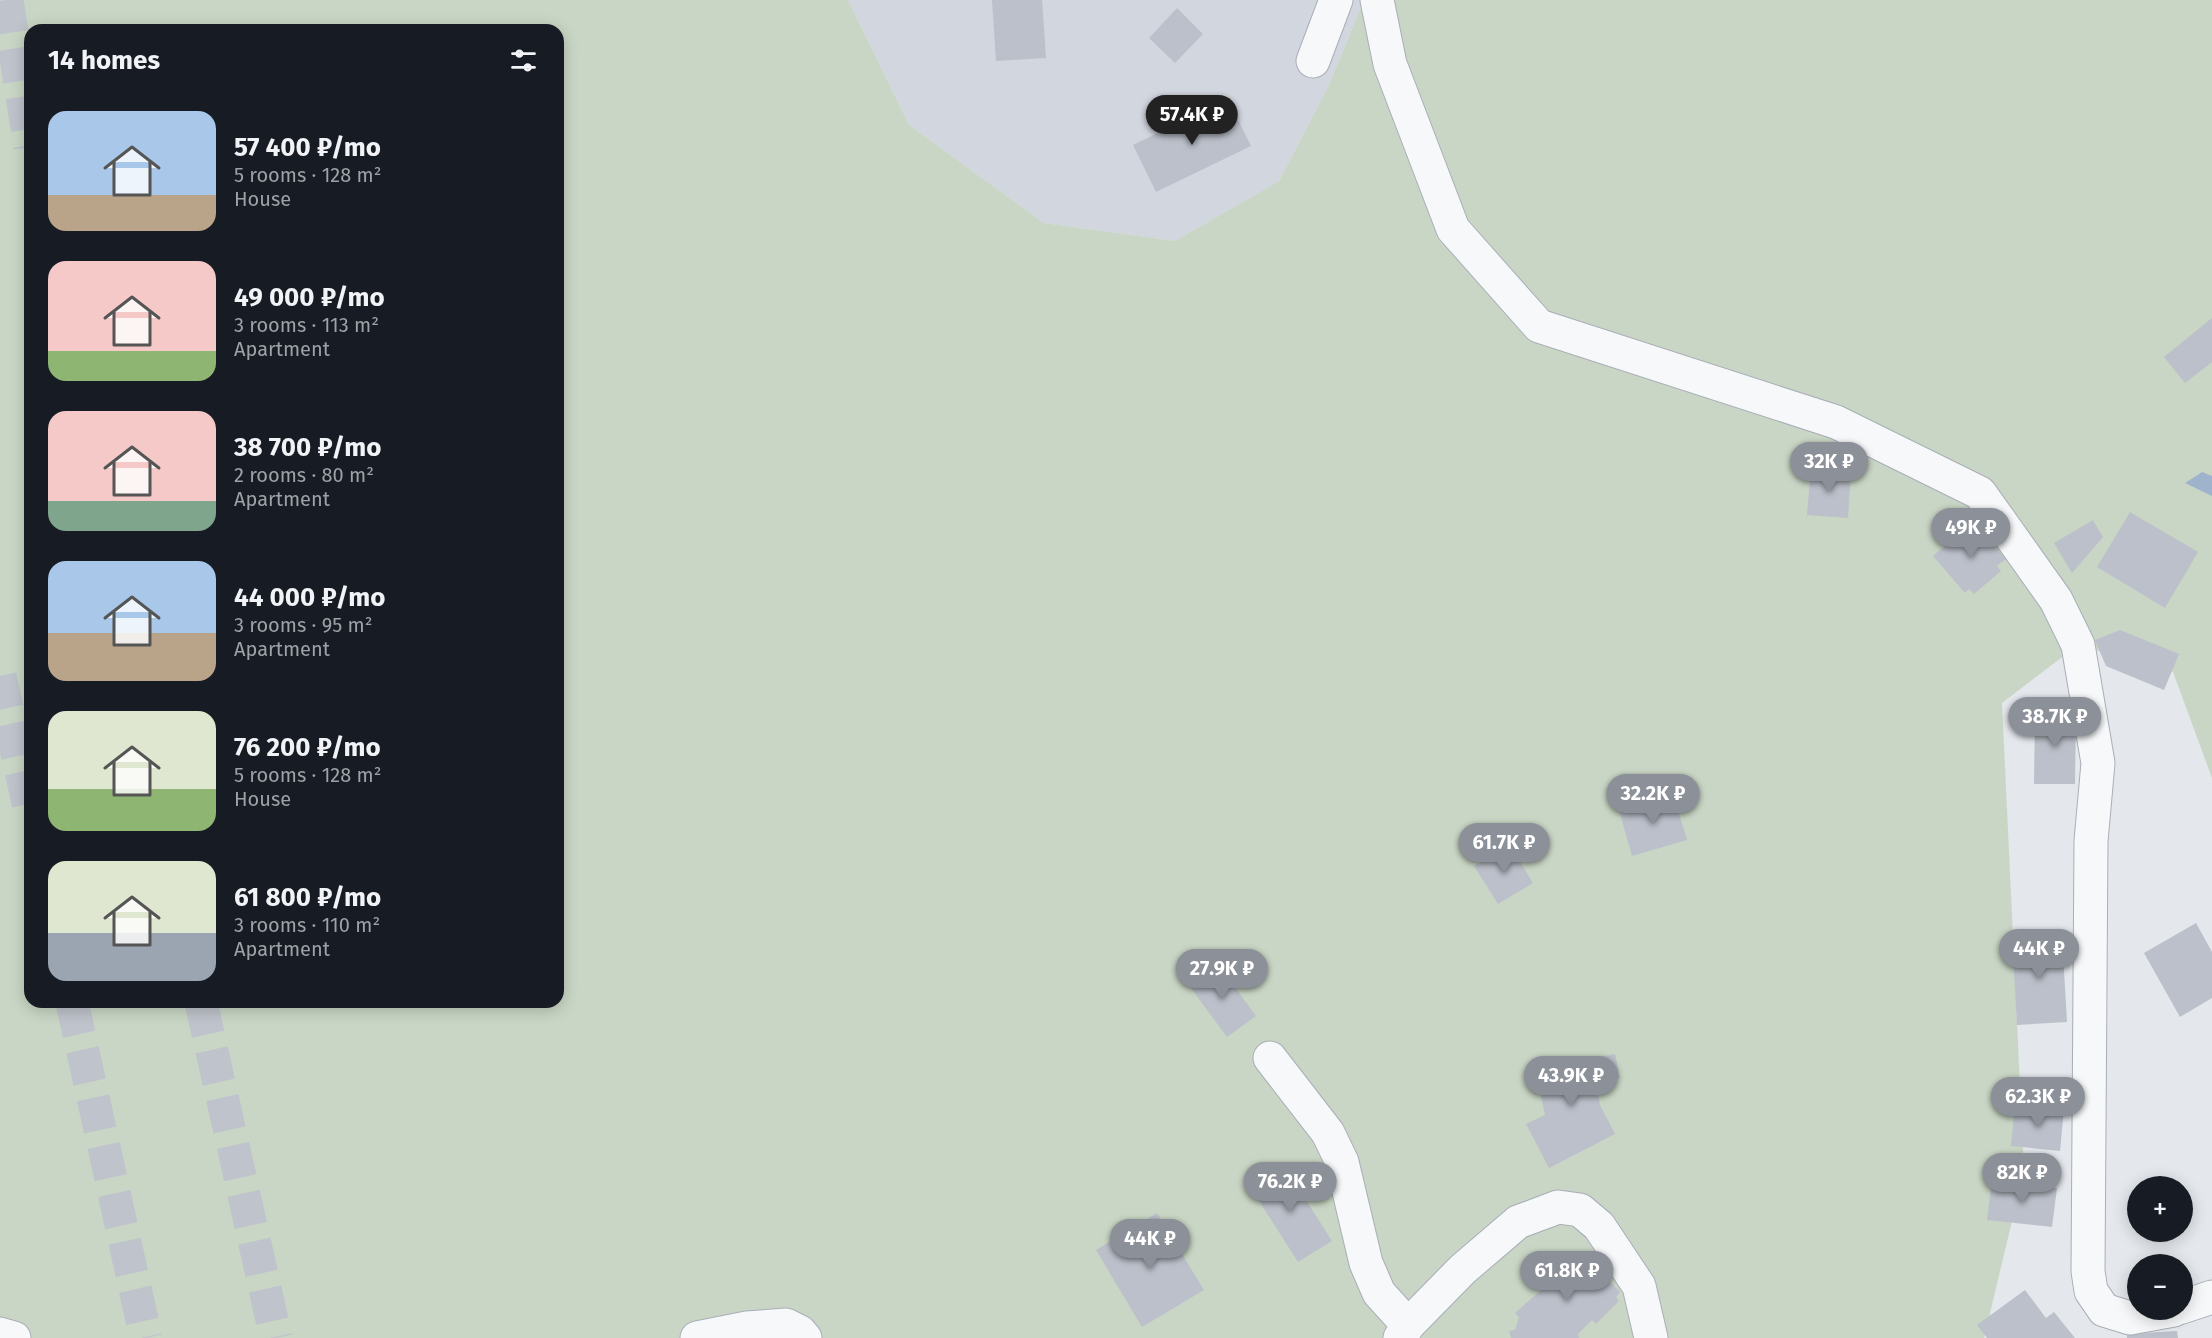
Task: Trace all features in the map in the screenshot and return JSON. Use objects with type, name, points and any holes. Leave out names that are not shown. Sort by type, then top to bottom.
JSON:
[{"type":"street","points":[[1313,61],[1336,0]]},
{"type":"street","points":[[1377,0],[1390,64],[1453,229],[1539,326],[1836,422],[1980,493],[2056,600],[2078,645],[2098,763],[2091,863],[2088,1259],[2091,1291],[2104,1310],[2127,1317]]},
{"type":"street","points":[[1270,1058],[1328,1133],[1342,1162],[1366,1263],[1379,1293],[1404,1331],[1463,1269],[1518,1222],[1558,1207],[1580,1210],[1599,1226],[1639,1286],[1652,1338]]},
{"type":"street","points":[[2193,1304],[2212,1298]]},
{"type":"street","points":[[712,1336],[747,1328],[786,1325],[800,1332],[805,1338]]},
{"type":"street","points":[[0,1334],[15,1338]]},
{"type":"shaded area","points":[[848,0],[1364,0],[1328,87],[1279,181],[1175,241],[1044,223],[909,125]]},
{"type":"green space","points":[[0,0],[848,0],[909,125],[1044,223],[1175,241],[1279,181],[1328,87],[1364,0],[2212,0],[2212,778],[2173,672],[2078,645],[2002,703],[2024,1171],[1984,1338],[0,1338]]},
{"type":"water","points":[[2202,472],[2212,476],[2212,496],[2185,483]]},
{"type":"building","points":[[992,0],[1042,0],[1046,58],[996,61]]},
{"type":"building","points":[[1177,8],[1203,34],[1175,63],[1149,38]]},
{"type":"building","points":[[1228,99],[1251,146],[1156,192],[1133,145]]},
{"type":"building","points":[[2212,318],[2212,362],[2185,383],[2164,357]]},
{"type":"building","points":[[1811,468],[1851,471],[1848,518],[1807,515]]},
{"type":"building","points":[[2130,512],[2198,552],[2165,608],[2097,567]]},
{"type":"building","points":[[2093,520],[2103,537],[2072,573],[2054,543]]},
{"type":"building","points":[[1974,522],[2006,559],[1997,566],[2001,571],[1974,594],[1969,589],[1965,593],[1933,556]]},
{"type":"building","points":[[2120,630],[2179,654],[2164,690],[2106,666],[2095,640]]},
{"type":"building","points":[[2035,713],[2076,713],[2075,784],[2034,784]]},
{"type":"building","points":[[1673,794],[1687,840],[1632,856],[1619,810]]},
{"type":"building","points":[[1510,845],[1533,883],[1498,904],[1474,866]]},
{"type":"building","points":[[2196,923],[2212,952],[2212,998],[2180,1017],[2144,953]]},
{"type":"building","points":[[2062,936],[2067,1022],[2017,1025],[2012,938]]},
{"type":"building","points":[[1217,963],[1256,1016],[1227,1037],[1188,984]]},
{"type":"building","points":[[1615,1054],[1620,1078],[1596,1082],[1600,1105],[1615,1134],[1549,1168],[1526,1124],[1545,1115],[1540,1093],[1534,1094],[1529,1070]]},
{"type":"building","points":[[2015,1104],[2064,1109],[2060,1151],[2011,1146]]},
{"type":"building","points":[[1283,1164],[1332,1241],[1298,1262],[1249,1185]]},
{"type":"building","points":[[1992,1180],[2057,1188],[2052,1227],[1987,1220]]},
{"type":"building","points":[[1157,1213],[1204,1290],[1142,1327],[1096,1250]]},
{"type":"building","points":[[1572,1253],[1579,1259],[1583,1255],[1620,1292],[1616,1297],[1619,1301],[1596,1324],[1592,1320],[1578,1334],[1579,1338],[1511,1338],[1509,1331],[1515,1330],[1519,1317],[1515,1313],[1548,1284],[1544,1280]]},
{"type":"building","points":[[2025,1290],[2046,1318],[2054,1312],[2075,1338],[1987,1338],[1977,1325]]},
{"type":"building","points":[[2177,1331],[2178,1338],[2127,1338],[2127,1334]]},
{"type":"tunnel","points":[[7,0],[24,109]]},
{"type":"tunnel","points":[[0,676],[24,785]]},
{"type":"tunnel","points":[[73,1008],[146,1338]]},
{"type":"tunnel","points":[[202,1008],[276,1338]]}]
